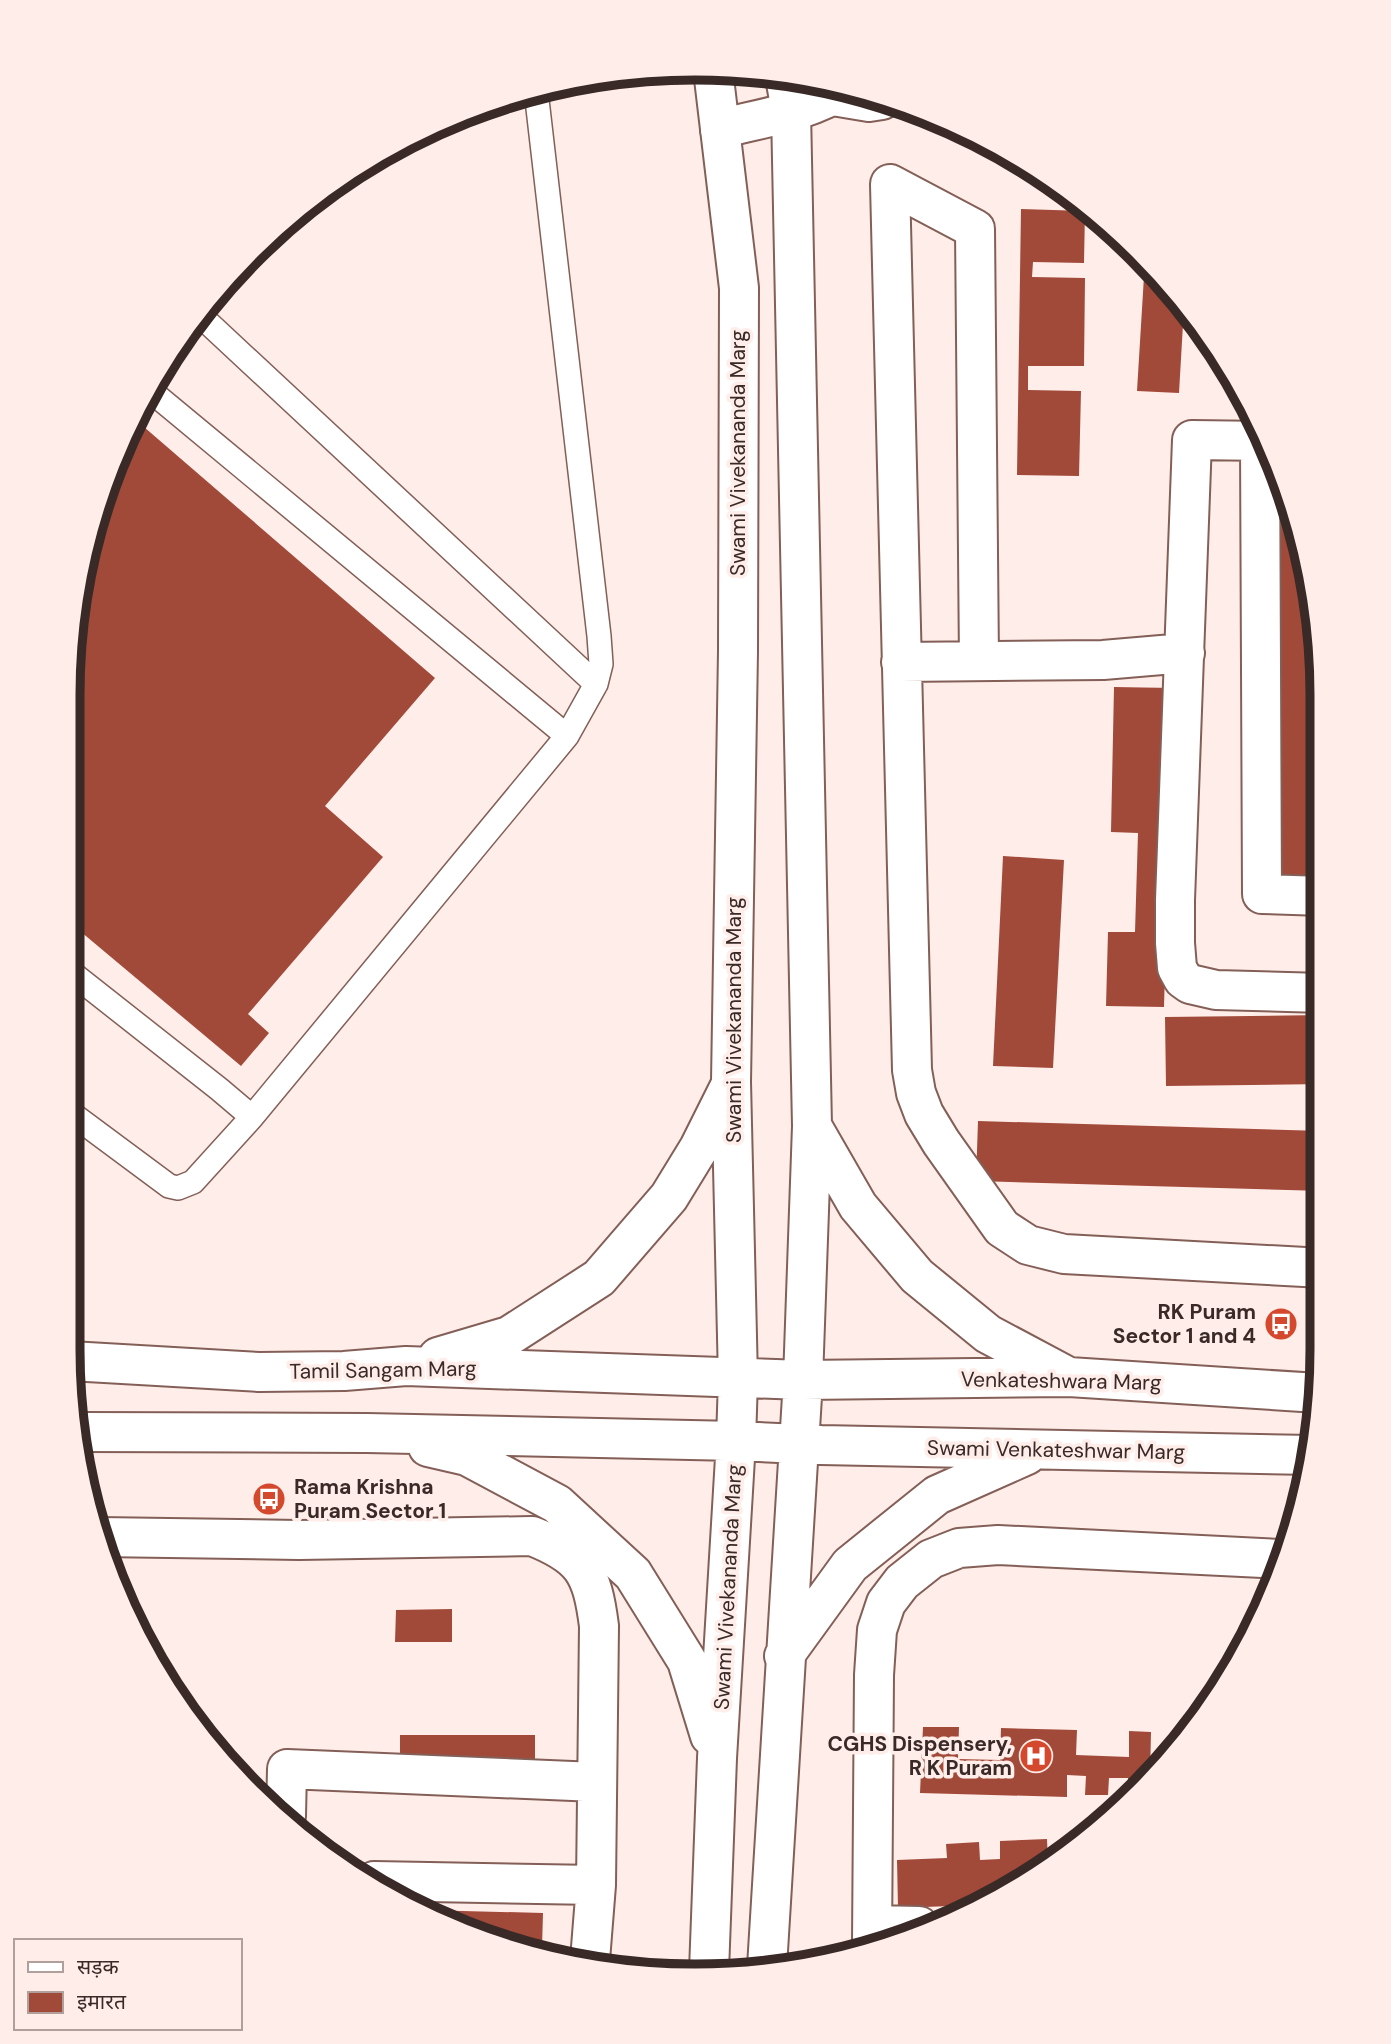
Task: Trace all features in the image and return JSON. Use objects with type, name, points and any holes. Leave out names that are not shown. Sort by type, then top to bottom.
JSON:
[{"type":"street","name":"Swami Vivekananda Marg","points":[[709,1963],[717,1758],[738,1379],[731,1082],[738,651],[738,288],[714,81]]},
{"type":"street","points":[[720,129],[788,94],[819,93]]},
{"type":"street","points":[[767,1959],[803,1380],[812,1126],[788,94]]},
{"type":"street","points":[[979,661],[975,229],[890,184],[912,1070],[916,1093],[924,1114],[1002,1228],[1028,1245],[1064,1254],[1310,1267]]},
{"type":"street","points":[[1255,441],[1192,440],[1175,900],[1177,968],[1183,979],[1190,984],[1216,990],[1310,993]]},
{"type":"street","points":[[1264,460],[1262,894],[1310,896]]},
{"type":"street","points":[[901,662],[1103,660],[1185,653]]},
{"type":"street","points":[[406,1366],[509,1336],[599,1278],[669,1197],[699,1148],[731,1082]]},
{"type":"street","points":[[812,1126],[858,1206],[917,1276],[988,1334],[1069,1377]]},
{"type":"street","name":"Tamil Sangam Marg","points":[[81,1361],[259,1372],[344,1371],[406,1366],[803,1380]]},
{"type":"street","name":"Venkateshwara Marg","points":[[803,1380],[1069,1377],[1309,1392]]},
{"type":"street","points":[[86,1432],[367,1433],[736,1441]]},
{"type":"street","points":[[367,1433],[467,1456],[557,1504],[567,1513],[632,1574],[687,1661],[717,1758]]},
{"type":"street","name":"Swami Venkateshwar Marg","points":[[736,1441],[799,1445],[1301,1455]]},
{"type":"street","points":[[784,1656],[850,1565],[937,1495],[1038,1450]]},
{"type":"street","points":[[110,1537],[311,1540],[531,1536],[555,1545],[576,1559],[586,1571],[596,1599],[599,1626],[596,1885],[590,1954]]},
{"type":"street","points":[[895,1930],[873,1934],[874,1675],[877,1630],[886,1603],[902,1582],[931,1559],[959,1548],[998,1545],[1273,1559]]},
{"type":"street","points":[[286,1807],[287,1769],[597,1782]]},
{"type":"street","points":[[388,1881],[596,1885]]},
{"type":"lane","points":[[80,1120],[169,1186],[178,1188],[193,1182],[252,1117],[568,736],[596,684],[601,664],[599,636],[537,101]]},
{"type":"lane","points":[[208,321],[596,684]]},
{"type":"lane","points":[[158,397],[568,736]]},
{"type":"lane","points":[[80,979],[252,1117]]},
{"type":"building","points":[[1021,209],[1073,211],[1085,220],[1084,263],[1033,262],[1032,277],[1085,278],[1084,366],[1028,366],[1028,390],[1081,391],[1079,476],[1017,475]]},
{"type":"building","points":[[1144,276],[1183,321],[1179,393],[1137,391]]},
{"type":"building","points":[[144,427],[435,678],[325,806],[383,857],[248,1014],[269,1033],[241,1066],[80,931],[80,696],[86,615],[101,536],[127,460]]},
{"type":"building","points":[[1277,496],[1299,576],[1309,655],[1310,890],[1267,889]]},
{"type":"building","points":[[1114,687],[1173,688],[1164,1007],[1106,1006],[1108,932],[1135,932],[1138,833],[1111,832]]},
{"type":"building","points":[[1003,856],[1064,860],[1053,1068],[993,1066]]},
{"type":"building","points":[[1310,1015],[1310,1084],[1166,1086],[1165,1017]]},
{"type":"building","points":[[978,1121],[1310,1131],[1310,1191],[976,1181]]},
{"type":"building","points":[[452,1609],[452,1642],[395,1642],[396,1610]]},
{"type":"building","points":[[923,1727],[959,1727],[958,1759],[1000,1760],[1001,1728],[1077,1730],[1076,1755],[1129,1757],[1129,1731],[1151,1732],[1150,1762],[1128,1785],[1128,1778],[1109,1778],[1108,1795],[1085,1795],[1086,1776],[1067,1775],[1067,1797],[920,1793]]},
{"type":"building","points":[[400,1735],[535,1735],[535,1767],[400,1766]]},
{"type":"building","points":[[1047,1839],[1048,1852],[1003,1881],[951,1908],[898,1908],[897,1860],[947,1858],[946,1844],[979,1842],[980,1860],[1000,1859],[1000,1841]]},
{"type":"building","points":[[446,1911],[543,1913],[542,1944]]},
{"type":"place","name":"RK Puram Sector 1 and 4","points":[[1281,1324]]},
{"type":"place","name":"Rama Krishna Puram Sector 1","points":[[269,1499]]},
{"type":"place","name":"CGHS Dispensery, R K Puram","points":[[1036,1756]]}]
